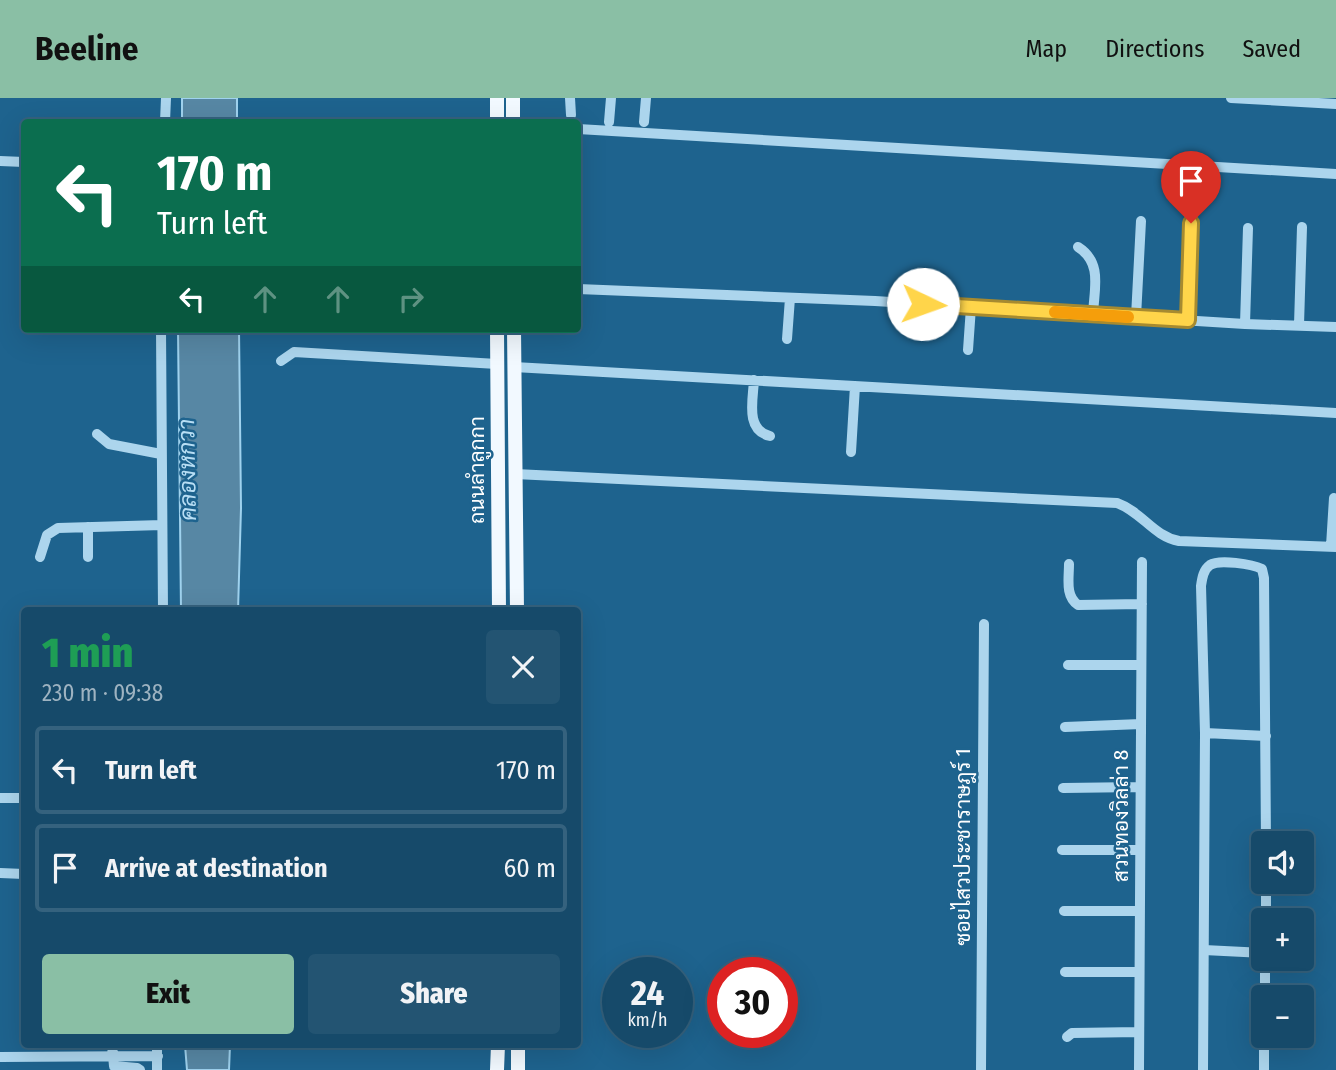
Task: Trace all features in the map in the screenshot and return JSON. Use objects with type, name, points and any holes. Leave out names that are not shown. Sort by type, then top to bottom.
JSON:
[{"type":"main road","points":[[497,98],[497,119]]},
{"type":"main road","points":[[513,98],[513,119]]},
{"type":"main road","name":"ถนนลำลูกกา","points":[[497,333],[499,607]]},
{"type":"main road","name":"ถนนลำลูกกา","points":[[514,333],[517,607]]},
{"type":"main road","points":[[497,1070],[498,1048]]},
{"type":"main road","points":[[518,1048],[518,1070]]},
{"type":"street","points":[[165,119],[166,98]]},
{"type":"street","points":[[570,98],[571,115]]},
{"type":"street","points":[[609,122],[611,98]]},
{"type":"street","points":[[644,122],[646,98]]},
{"type":"street","points":[[1231,98],[1336,104]]},
{"type":"street","points":[[581,129],[1336,174]]},
{"type":"street","points":[[0,161],[21,162]]},
{"type":"street","points":[[1136,317],[1141,220]]},
{"type":"street","points":[[1188,320],[1191,223]]},
{"type":"street","points":[[1299,325],[1302,227]]},
{"type":"street","points":[[1245,324],[1248,228]]},
{"type":"street","points":[[1079,247],[1088,253],[1095,268],[1093,315]]},
{"type":"street","points":[[581,289],[1336,327]]},
{"type":"street","points":[[787,338],[790,298]]},
{"type":"street","points":[[968,350],[971,307]]},
{"type":"street","points":[[161,333],[163,607]]},
{"type":"street","points":[[281,361],[294,352],[497,364]]},
{"type":"street","points":[[514,368],[1336,413]]},
{"type":"street","points":[[754,380],[754,427],[761,434],[770,436]]},
{"type":"street","points":[[851,452],[855,386]]},
{"type":"street","points":[[97,434],[109,444],[162,454]]},
{"type":"street","points":[[515,474],[1117,503],[1132,508],[1156,532],[1172,540],[1334,546],[1334,498]]},
{"type":"street","points":[[40,557],[44,541],[53,530],[162,525]]},
{"type":"street","points":[[88,527],[88,557]]},
{"type":"street","name":"สวนทองวิลล่า 8","points":[[1139,1070],[1142,562]]},
{"type":"street","points":[[1203,1070],[1205,733],[1201,586],[1202,576],[1208,566],[1216,563],[1253,565],[1262,569],[1264,578],[1266,831]]},
{"type":"street","points":[[1069,564],[1069,595],[1078,605],[1142,604]]},
{"type":"street","name":"ซอยไสวประชาราษฎร์ 1","points":[[981,1070],[984,624]]},
{"type":"street","points":[[1068,665],[1141,665]]},
{"type":"street","points":[[1065,727],[1141,724]]},
{"type":"street","points":[[1205,733],[1266,736]]},
{"type":"street","points":[[1063,788],[1140,787]]},
{"type":"street","points":[[0,798],[21,798]]},
{"type":"street","points":[[1062,850],[1140,850]]},
{"type":"street","points":[[0,873],[21,874]]},
{"type":"street","points":[[1064,911],[1140,911]]},
{"type":"street","points":[[1204,950],[1251,952]]},
{"type":"street","points":[[1065,972],[1139,972]]},
{"type":"street","points":[[1068,1037],[1073,1033],[1139,1032]]},
{"type":"street","points":[[1264,1048],[1264,1070]]},
{"type":"street","points":[[0,1057],[158,1050],[157,1070]]},
{"type":"street","points":[[111,1051],[116,1067],[140,1070]]},
{"type":"water","points":[[182,98],[237,98],[237,119],[182,119]]},
{"type":"water","name":"คลองหกวา","points":[[178,333],[239,333],[241,508],[238,607],[181,607]]},
{"type":"water","points":[[185,1048],[230,1048],[229,1070],[187,1070]]},
{"type":"slow traffic","points":[[1055,312],[1128,317]]},
{"type":"route","points":[[923,304],[1188,320],[1191,223]]}]
